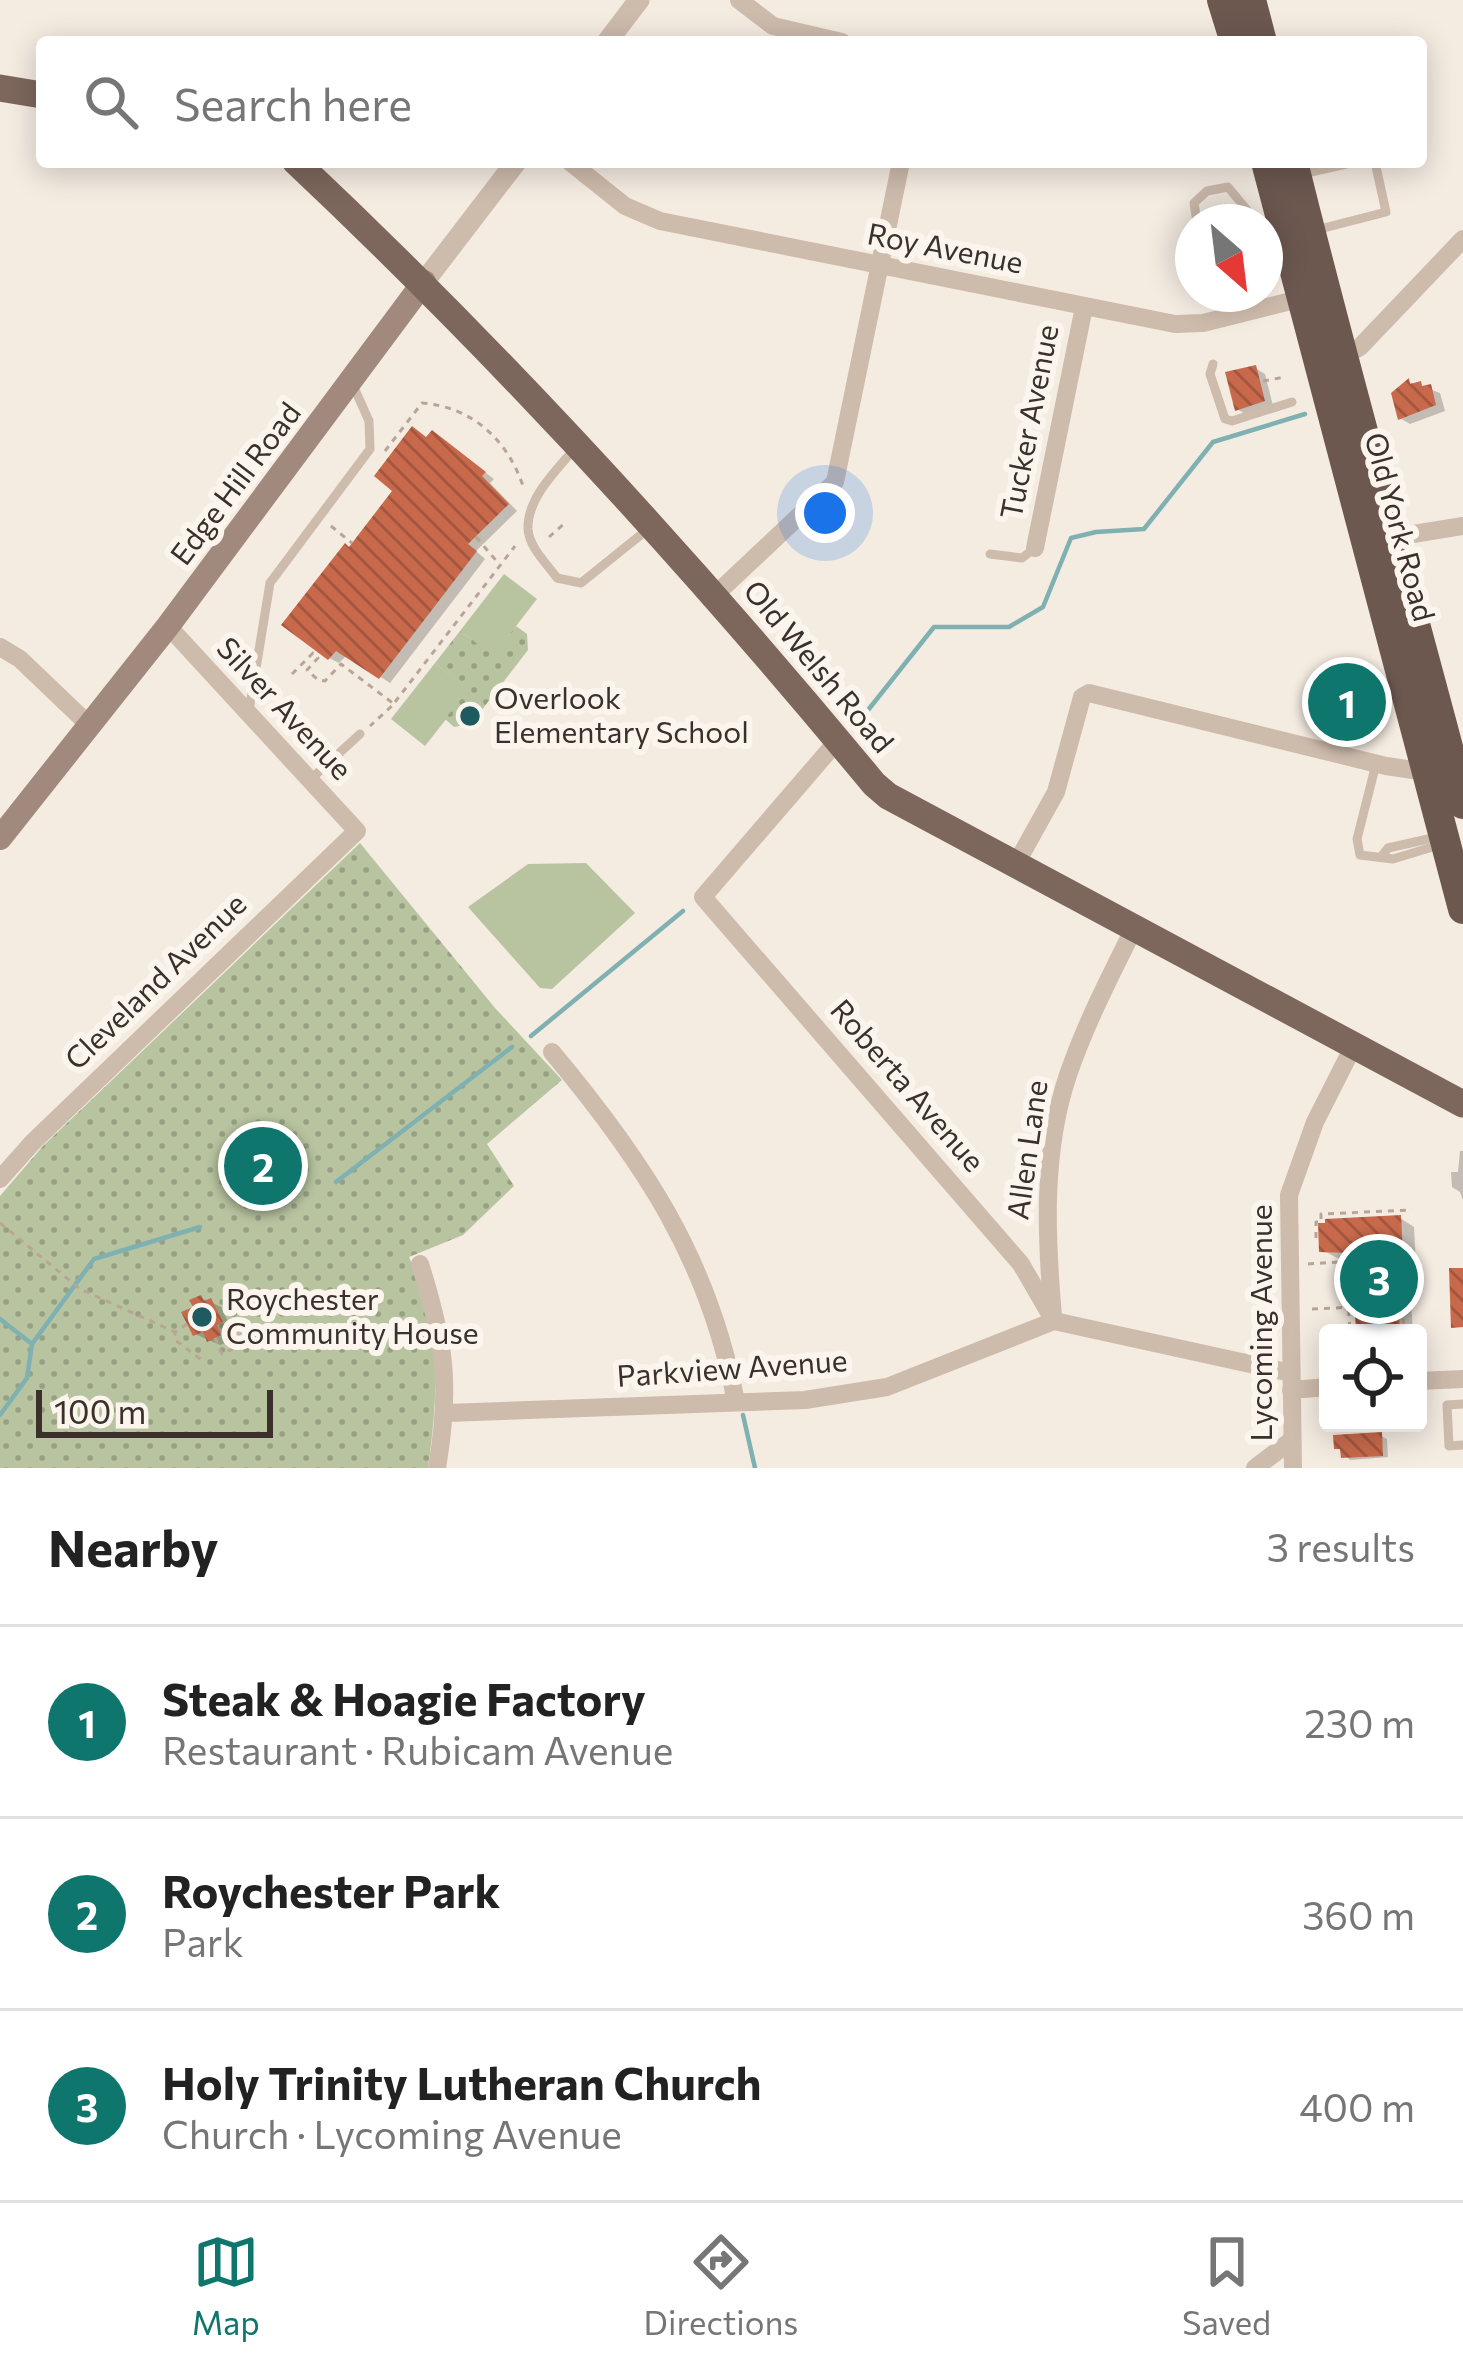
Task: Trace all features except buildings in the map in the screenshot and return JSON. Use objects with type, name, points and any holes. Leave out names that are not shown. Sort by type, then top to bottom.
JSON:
[{"type":"highway","points":[[1222,0],[1233,36]]},
{"type":"highway","points":[[1251,0],[1260,36]]},
{"type":"highway","name":"Old York Road","points":[[1268,168],[1313,296],[1380,540],[1438,766],[1443,839],[1463,910]]},
{"type":"highway","name":"Old York Road","points":[[1295,169],[1310,232],[1313,296],[1341,358],[1380,540]]},
{"type":"highway","name":"Old York Road","points":[[1438,766],[1463,804]]},
{"type":"main road","points":[[0,88],[36,94]]},
{"type":"main road","name":"Old Welsh Road","points":[[302,168],[424,282],[714,596],[889,796],[1463,1104]]},
{"type":"main road","name":"Edge Hill Road","points":[[0,838],[167,626],[424,282]]},
{"type":"street","points":[[612,36],[639,0]]},
{"type":"street","points":[[740,0],[773,26],[816,36]]},
{"type":"street","name":"Edge Hill Road","points":[[424,282],[511,168]]},
{"type":"street","name":"Roy Avenue","points":[[578,168],[640,215],[1084,307],[1187,324],[1313,296]]},
{"type":"street","points":[[714,596],[835,482],[900,168]]},
{"type":"street","points":[[1341,358],[1360,347],[1463,238]]},
{"type":"street","name":"Tucker Avenue","points":[[1035,548],[1084,307]]},
{"type":"street","points":[[1380,540],[1463,526]]},
{"type":"street","name":"Silver Avenue","points":[[167,626],[357,831]]},
{"type":"street","points":[[0,647],[20,658],[88,724]]},
{"type":"street","points":[[1016,864],[1056,792],[1082,697],[1089,693],[1376,764],[1413,770],[1438,766]]},
{"type":"street","name":"Roberta Avenue","points":[[838,740],[703,897],[1021,1264],[1054,1321]]},
{"type":"street","name":"Cleveland Avenue","points":[[0,1179],[357,831]]},
{"type":"street","name":"Allen Lane","points":[[1054,1321],[1046,1239],[1050,1164],[1066,1080],[1133,930]]},
{"type":"street","name":"Lycoming Avenue","points":[[1293,1468],[1289,1195],[1316,1122],[1353,1047]]},
{"type":"street","points":[[552,1052],[603,1111],[675,1222],[710,1306],[736,1402]]},
{"type":"street","points":[[420,1264],[442,1335],[447,1413],[437,1468]]},
{"type":"street","points":[[1054,1321],[1319,1386]]},
{"type":"street","name":"Parkview Avenue","points":[[447,1413],[805,1400],[887,1388],[1054,1321]]},
{"type":"street","points":[[1255,1468],[1292,1440]]},
{"type":"lane","points":[[1310,232],[1386,212],[1376,168]]},
{"type":"lane","points":[[1194,204],[1218,187],[1228,187],[1243,204]]},
{"type":"lane","points":[[1213,364],[1210,374],[1225,419],[1232,421],[1292,401]]},
{"type":"lane","points":[[248,717],[270,584],[370,449],[369,421],[351,382]]},
{"type":"lane","points":[[576,447],[539,493],[528,529],[537,553],[557,578],[581,583],[649,528]]},
{"type":"lane","points":[[990,554],[1022,558],[1035,548]]},
{"type":"lane","points":[[309,781],[360,734]]},
{"type":"lane","points":[[1376,764],[1357,839],[1360,855],[1381,857],[1388,848],[1443,839]]},
{"type":"lane","points":[[1454,1379],[1447,1405],[1449,1446],[1463,1445]]},
{"type":"lane","points":[[1447,1405],[1463,1404]]},
{"type":"path","points":[[1263,382],[1285,376]]},
{"type":"path","points":[[385,451],[422,403],[440,405],[468,414],[491,431],[514,460],[523,486]]},
{"type":"path","points":[[549,537],[566,522]]},
{"type":"path","points":[[329,524],[352,543]]},
{"type":"path","points":[[476,537],[500,566]]},
{"type":"path","points":[[360,734],[394,704],[514,546]]},
{"type":"path","points":[[292,674],[313,653],[318,658],[307,670],[318,680],[326,681],[341,664],[394,704]]},
{"type":"path","points":[[347,668],[352,662]]},
{"type":"path","points":[[1303,1239],[1317,1238],[1316,1222],[1321,1222],[1321,1214],[1412,1210]]},
{"type":"path","points":[[0,1223],[80,1289],[175,1332],[182,1348],[202,1361]]},
{"type":"path","points":[[1300,1264],[1371,1260]]},
{"type":"path","points":[[1346,1262],[1351,1324]]},
{"type":"path","points":[[1402,1295],[1404,1324]]},
{"type":"path","points":[[1312,1310],[1352,1308]]},
{"type":"path","points":[[175,1332],[187,1324]]},
{"type":"path","points":[[215,1338],[222,1354],[247,1342]]},
{"type":"green space","points":[[504,574],[537,599],[493,656],[460,631]]},
{"type":"green space","points":[[516,626],[527,634],[528,650],[471,724],[454,727],[445,719],[468,690],[435,663],[460,631],[493,655]]},
{"type":"green space","points":[[435,663],[469,690],[425,746],[391,719]]},
{"type":"green space","points":[[360,843],[495,1008],[562,1080],[487,1144],[514,1186],[463,1235],[409,1257],[427,1311],[435,1361],[428,1468],[0,1468],[0,1196],[42,1147]]},
{"type":"green space","points":[[586,863],[635,913],[552,989],[540,988],[468,907],[528,864]]},
{"type":"waterway","points":[[853,729],[934,627],[1009,627],[1043,607],[1071,538],[1144,529],[1213,442],[1305,414]]},
{"type":"waterway","points":[[531,1036],[683,911]]},
{"type":"waterway","points":[[336,1182],[512,1047]]},
{"type":"waterway","points":[[0,1415],[27,1378],[32,1344],[94,1259],[200,1227]]},
{"type":"waterway","points":[[0,1319],[32,1344]]},
{"type":"waterway","points":[[743,1415],[755,1468]]},
{"type":"place","name":"Steak & Hoagie Factory","points":[[1347,702]]},
{"type":"place","name":"Overlook Elementary School","points":[[470,716]]},
{"type":"place","name":"Roychester Park","points":[[263,1166]]},
{"type":"place","name":"Holy Trinity Lutheran Church","points":[[1379,1279]]},
{"type":"place","name":"Roychester Community House","points":[[202,1317]]}]
